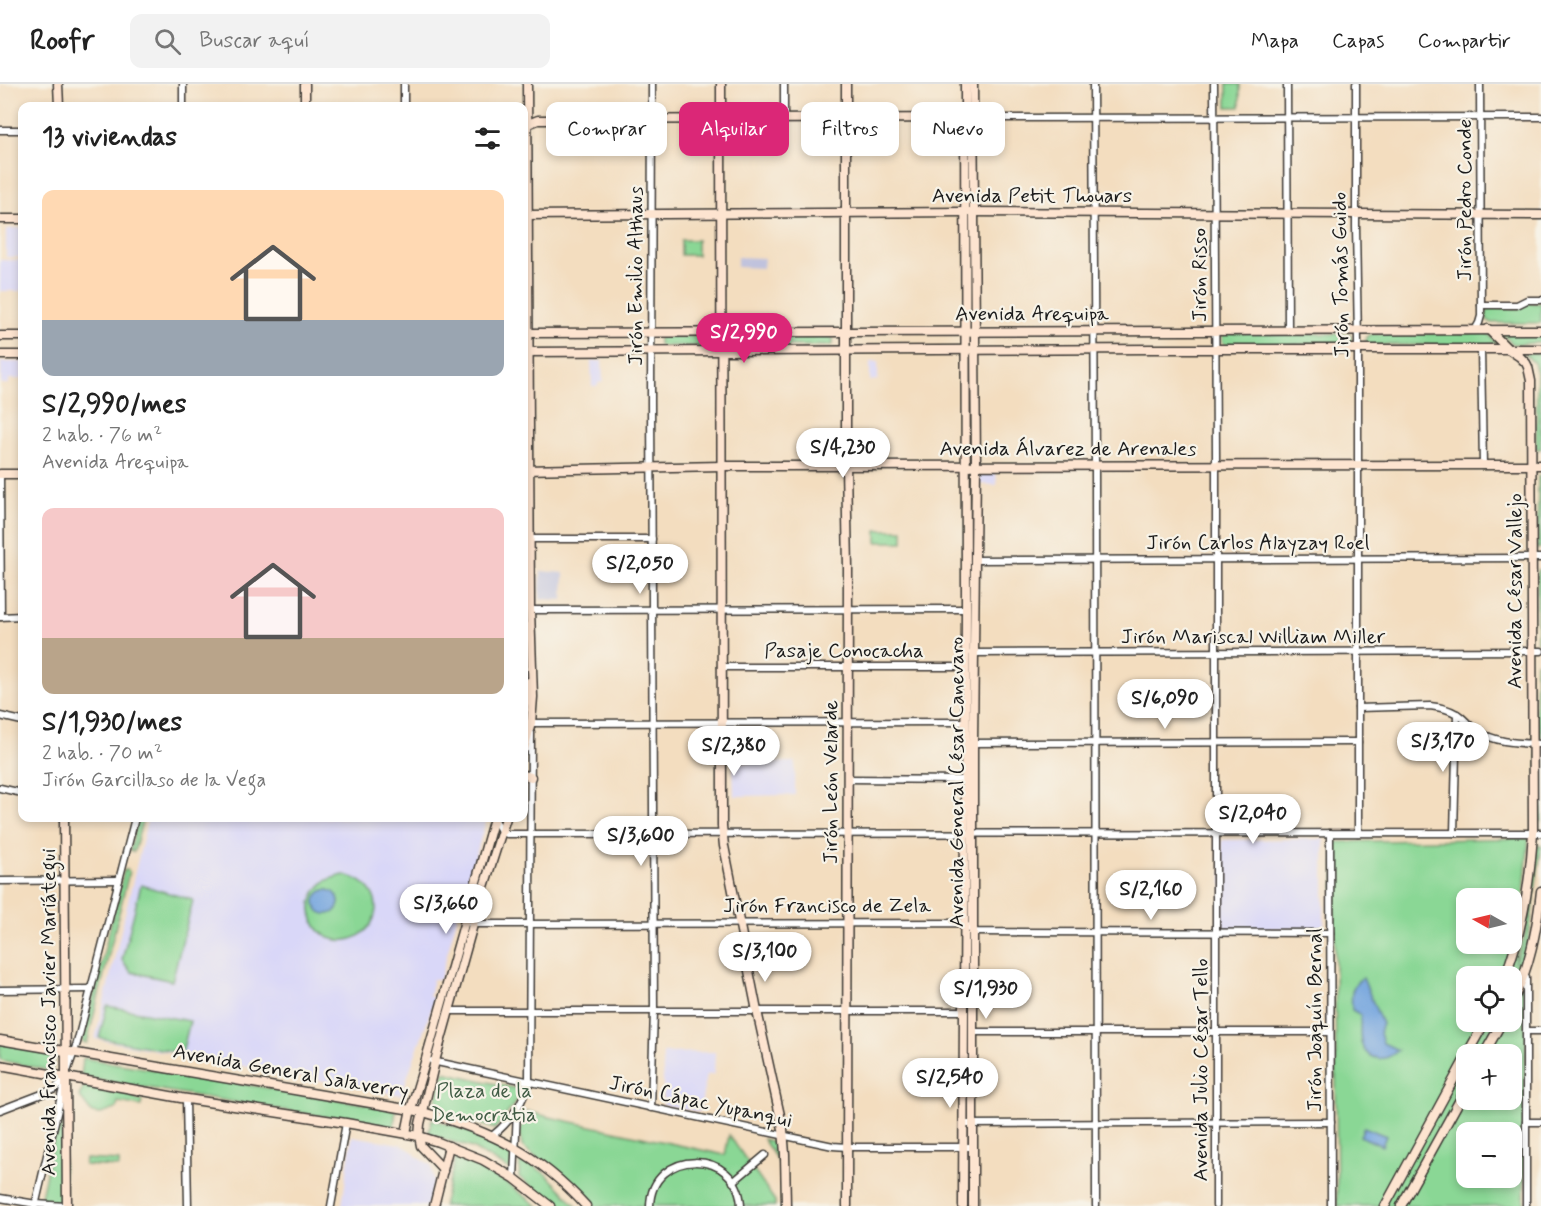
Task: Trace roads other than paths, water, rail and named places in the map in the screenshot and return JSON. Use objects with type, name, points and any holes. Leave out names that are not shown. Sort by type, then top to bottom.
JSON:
[{"type":"main road","points":[[58,84],[59,102]]},
{"type":"main road","points":[[305,84],[305,102]]},
{"type":"main road","points":[[527,84],[527,102]]},
{"type":"main road","points":[[721,84],[721,102]]},
{"type":"main road","name":"Jirón León Velarde","points":[[846,84],[846,102]]},
{"type":"main road","points":[[965,84],[967,102]]},
{"type":"main road","points":[[971,102],[973,84]]},
{"type":"main road","points":[[528,123],[546,120]]},
{"type":"main road","points":[[721,156],[723,834],[784,1136],[786,1206]]},
{"type":"main road","name":"Jirón León Velarde","points":[[846,156],[847,1206]]},
{"type":"main road","points":[[969,156],[970,350]]},
{"type":"main road","name":"Avenida Petit Thouars","points":[[528,215],[969,212],[1541,215]]},
{"type":"main road","points":[[0,219],[18,219]]},
{"type":"main road","name":"Avenida César Vallejo","points":[[1488,329],[1526,363],[1530,372],[1536,465],[1537,833],[1523,916],[1509,966]]},
{"type":"main road","name":"Avenida Arequipa","points":[[528,333],[1541,330]]},
{"type":"main road","points":[[0,336],[18,336]]},
{"type":"main road","name":"Avenida Arequipa","points":[[528,352],[1541,349]]},
{"type":"main road","name":"Avenida General César Canevaro","points":[[970,350],[965,466],[966,609],[973,743],[964,923],[963,1124],[968,1147],[973,1206]]},
{"type":"main road","name":"Avenida General César Canevaro","points":[[963,1206],[968,1147],[973,1123],[973,932],[965,780],[966,667],[970,653],[975,560],[976,466],[970,350]]},
{"type":"main road","points":[[0,355],[18,355]]},
{"type":"main road","name":"Avenida Álvarez de Arenales","points":[[528,470],[722,466],[1536,465]]},
{"type":"main road","points":[[0,474],[18,474]]},
{"type":"main road","points":[[528,516],[534,683],[528,717]]},
{"type":"main road","points":[[528,688],[532,666]]},
{"type":"main road","name":"Avenida Francisco Javier Mariátegui","points":[[64,822],[66,989],[70,1052],[66,1077],[66,1206]]},
{"type":"main road","points":[[443,1171],[421,1146],[420,1136],[430,1060],[463,924],[493,822]]},
{"type":"main road","points":[[406,1133],[411,1109],[449,1011],[504,822]]},
{"type":"main road","points":[[1522,977],[1538,932],[1541,891]]},
{"type":"main road","name":"Avenida General Salaverry","points":[[0,1040],[423,1112],[464,1125],[516,1148],[552,1175],[586,1206]]},
{"type":"main road","name":"Avenida General Salaverry","points":[[0,1065],[186,1099],[420,1136],[483,1160],[514,1178],[550,1206]]},
{"type":"main road","points":[[1385,1206],[1456,1076]]},
{"type":"main road","points":[[1454,1080],[1456,1084]]},
{"type":"main road","points":[[1401,1206],[1456,1107],[1452,1099],[1443,1099]]},
{"type":"main road","points":[[434,1206],[449,1146]]},
{"type":"street","points":[[183,84],[183,102]]},
{"type":"street","points":[[404,84],[404,102]]},
{"type":"street","name":"Jirón Emilio Althaus","points":[[652,84],[652,102]]},
{"type":"street","points":[[784,84],[784,102]]},
{"type":"street","points":[[1094,84],[1096,1206]]},
{"type":"street","name":"Jirón Risso","points":[[1214,84],[1216,465]]},
{"type":"street","points":[[1287,84],[1288,330]]},
{"type":"street","name":"Jirón Tomás Guido","points":[[1356,84],[1358,465]]},
{"type":"street","name":"Jirón Pedro Conde","points":[[1474,330],[1481,316],[1480,84]]},
{"type":"street","points":[[1005,118],[1541,117]]},
{"type":"street","points":[[0,130],[18,130]]},
{"type":"street","name":"Jirón Emilio Althaus","points":[[651,1108],[654,1011],[652,156]]},
{"type":"street","points":[[1481,304],[1516,305],[1527,300],[1541,300]]},
{"type":"street","name":"Jirón Pedro Conde","points":[[1481,316],[1488,329]]},
{"type":"street","points":[[1481,349],[1483,466]]},
{"type":"street","name":"Avenida Julio César Tello","points":[[1216,465],[1216,1206]]},
{"type":"street","points":[[1358,465],[1358,833]]},
{"type":"street","points":[[0,474],[1,617],[18,616]]},
{"type":"street","points":[[529,539],[652,539]]},
{"type":"street","name":"Jirón Carlos Alayzay Roel","points":[[975,560],[1537,558]]},
{"type":"street","points":[[530,610],[966,609]]},
{"type":"street","name":"Jirón Mariscal William Miller","points":[[970,653],[1536,651]]},
{"type":"street","name":"Pasaje Conocacha","points":[[721,667],[966,667]]},
{"type":"street","points":[[1358,708],[1439,707],[1457,714],[1474,729],[1491,738],[1537,744]]},
{"type":"street","points":[[1454,833],[1457,714]]},
{"type":"street","points":[[0,716],[18,720]]},
{"type":"street","points":[[528,723],[965,722]]},
{"type":"street","points":[[973,743],[1358,742]]},
{"type":"street","points":[[848,779],[965,780]]},
{"type":"street","points":[[0,788],[18,792]]},
{"type":"street","points":[[492,1136],[505,1125],[517,1109],[525,1096],[529,1081],[530,834],[528,795]]},
{"type":"street","points":[[70,1052],[91,988],[134,822]]},
{"type":"street","points":[[496,822],[501,831],[507,834],[1537,833]]},
{"type":"street","name":"Jirón Joaquín Bernal","points":[[1330,833],[1331,1206]]},
{"type":"street","points":[[0,881],[120,880]]},
{"type":"street","points":[[964,923],[973,932],[1330,933]]},
{"type":"street","name":"Jirón Francisco de Zela","points":[[463,924],[964,923]]},
{"type":"street","points":[[1524,972],[1527,1031],[1526,1206]]},
{"type":"street","points":[[0,990],[91,988]]},
{"type":"street","points":[[449,1011],[963,1011]]},
{"type":"street","points":[[1527,1031],[1541,1031]]},
{"type":"street","points":[[973,1032],[1330,1032]]},
{"type":"street","name":"Jirón Cápac Yupanqui","points":[[430,1060],[784,1136],[847,1147],[968,1147]]},
{"type":"street","points":[[0,1110],[55,1089],[66,1077]]},
{"type":"street","points":[[35,1205],[66,1077]]},
{"type":"street","points":[[186,1099],[188,1206]]},
{"type":"street","points":[[514,1178],[517,1109]]},
{"type":"street","points":[[963,1124],[1330,1122]]},
{"type":"street","points":[[1526,1122],[1541,1122]]},
{"type":"street","points":[[331,1206],[346,1123]]},
{"type":"street","points":[[733,1182],[765,1155]]},
{"type":"street","points":[[650,1206],[654,1186],[662,1175],[686,1162],[700,1161],[724,1172],[733,1182],[741,1206]]},
{"type":"street","points":[[0,1198],[35,1205],[66,1206]]},
{"type":"water","points":[[327,890],[335,894],[339,902],[335,910],[327,914],[319,910],[315,902],[319,894]]},
{"type":"water","points":[[1363,978],[1382,1024],[1380,1031],[1383,1043],[1398,1050],[1389,1057],[1373,1057],[1365,1051],[1362,1045],[1361,1015],[1352,1010],[1351,1000],[1354,987]]},
{"type":"water","points":[[1364,1127],[1386,1136],[1382,1146],[1360,1136]]},
{"type":"park label","name":"Plaza de la Democratia","points":[[484,1102]]}]
